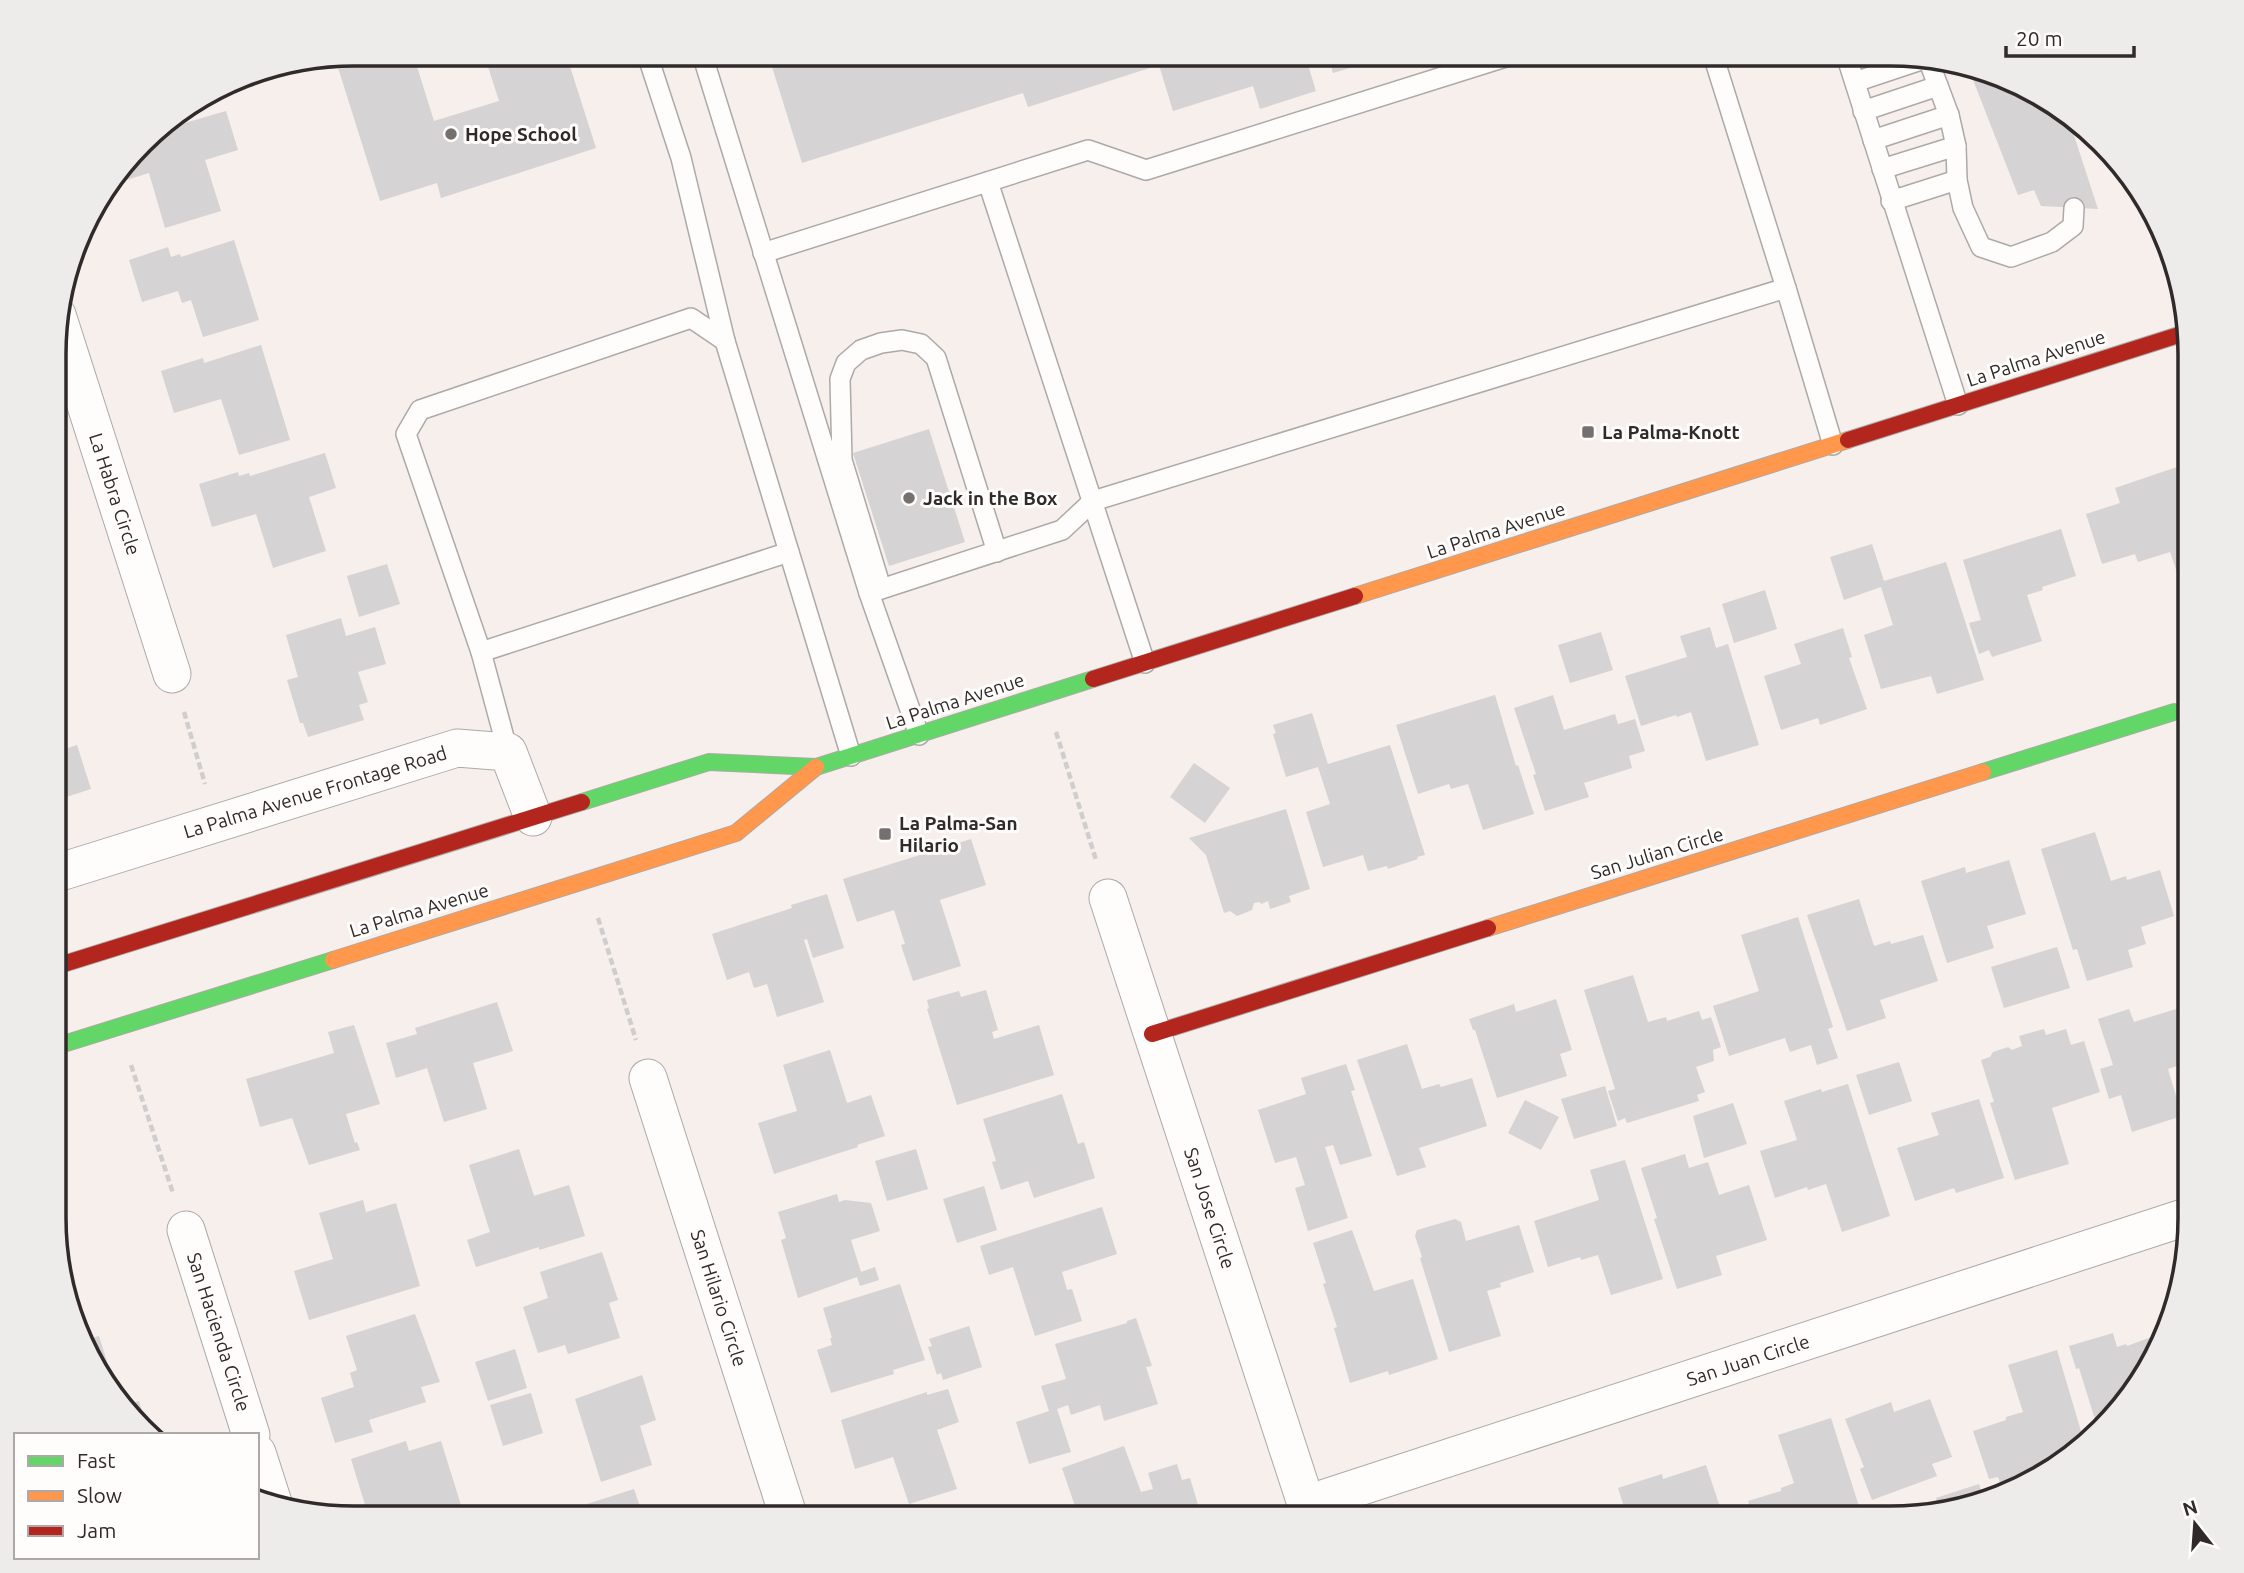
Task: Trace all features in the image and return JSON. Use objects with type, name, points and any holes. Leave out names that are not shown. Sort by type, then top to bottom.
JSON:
[{"type":"main road","name":"La Palma Avenue","points":[[66,963],[709,762],[816,767],[2177,336]]},
{"type":"main road","name":"San Julian Circle","points":[[1152,1034],[2174,712]]},
{"type":"main road","name":"La Palma Avenue","points":[[66,1043],[736,832],[816,767]]},
{"type":"street","name":"La Habra Circle","points":[[67,345],[172,674]]},
{"type":"street","name":"La Palma Avenue Frontage Road","points":[[66,870],[457,748],[508,752]]},
{"type":"street","points":[[508,752],[533,817]]},
{"type":"street","name":"San Jose Circle","points":[[1108,898],[1307,1506]]},
{"type":"street","name":"San Hilario Circle","points":[[648,1077],[785,1506]]},
{"type":"street","name":"San Juan Circle","points":[[1324,1506],[2178,1220]]},
{"type":"street","name":"San Hacienda Circle","points":[[186,1230],[250,1433]]},
{"type":"street","points":[[259,1459],[270,1494]]},
{"type":"lane","points":[[651,66],[681,158],[725,341],[851,756]]},
{"type":"lane","points":[[706,66],[869,593],[919,735]]},
{"type":"lane","points":[[763,253],[1088,150],[1146,170],[1477,66]]},
{"type":"lane","points":[[1716,66],[1833,445]]},
{"type":"lane","points":[[1849,66],[1958,405]]},
{"type":"lane","points":[[1854,82],[1903,67]]},
{"type":"lane","points":[[1931,70],[1949,115],[1956,145],[1957,180],[1963,208],[1981,247],[2011,257],[2052,242],[2073,226],[2074,208]]},
{"type":"lane","points":[[1863,111],[1938,86]]},
{"type":"lane","points":[[1873,140],[1949,115]]},
{"type":"lane","points":[[1882,169],[1956,145]]},
{"type":"lane","points":[[1891,201],[1957,180]]},
{"type":"lane","points":[[988,182],[1145,663]]},
{"type":"lane","points":[[869,593],[1062,530],[1093,501],[1786,288]]},
{"type":"lane","points":[[508,752],[481,652],[406,434],[420,410],[691,318],[725,341]]},
{"type":"lane","points":[[869,593],[878,578],[842,460],[840,379],[846,363],[853,356],[881,343],[902,340],[921,344],[936,358],[997,552]]},
{"type":"lane","points":[[481,652],[789,552]]},
{"type":"path","points":[[172,674],[217,823]]},
{"type":"path","points":[[1044,695],[1108,898]]},
{"type":"path","points":[[586,880],[648,1077]]},
{"type":"path","points":[[119,1026],[186,1230]]},
{"type":"building","points":[[417,66],[434,121],[499,101],[488,66],[570,66],[596,148],[441,198],[437,183],[380,201],[338,67]]},
{"type":"building","points":[[772,66],[1156,66],[1028,107],[1023,93],[802,163]]},
{"type":"building","points":[[1159,66],[1308,66],[1316,91],[1260,109],[1253,86],[1173,111]]},
{"type":"building","points":[[1331,66],[1356,66],[1333,73]]},
{"type":"building","points":[[1973,79],[2017,96],[2050,115],[2073,133],[2098,209],[2041,206],[2034,190],[2018,195]]},
{"type":"building","points":[[226,111],[238,150],[205,160],[221,211],[165,228],[149,173],[125,181],[151,151],[182,124]]},
{"type":"building","points":[[234,240],[259,320],[203,337],[191,300],[182,303],[178,291],[142,302],[129,260],[168,247],[171,257],[180,254],[181,257]]},
{"type":"building","points":[[261,345],[290,440],[239,455],[221,399],[174,413],[161,371],[203,358],[204,363]]},
{"type":"building","name":"Jack in the Box","points":[[929,429],[965,542],[889,566],[853,453]]},
{"type":"building","points":[[325,453],[336,488],[309,497],[326,551],[273,568],[256,514],[212,527],[199,484],[238,472],[239,476],[249,473],[250,476]]},
{"type":"building","points":[[2177,467],[2178,575],[2170,552],[2138,562],[2135,554],[2102,564],[2086,514],[2120,503],[2115,488]]},
{"type":"building","points":[[2061,529],[2076,576],[2027,595],[2042,641],[1992,657],[1989,650],[1979,654],[1969,623],[1981,620],[1963,560]]},
{"type":"building","points":[[1872,544],[1884,581],[1946,562],[1984,680],[1937,694],[1931,676],[1881,689],[1864,635],[1893,625],[1881,587],[1844,600],[1830,557]]},
{"type":"building","points":[[387,564],[400,604],[359,617],[347,576]]},
{"type":"building","points":[[1765,590],[1777,629],[1734,643],[1722,604]]},
{"type":"building","points":[[341,618],[346,636],[375,627],[386,664],[358,672],[368,702],[359,705],[364,720],[308,737],[303,723],[300,723],[287,680],[298,677],[286,635]]},
{"type":"building","points":[[1710,627],[1716,648],[1728,644],[1759,745],[1706,761],[1691,712],[1641,726],[1625,676],[1687,657],[1680,636]]},
{"type":"building","points":[[1843,628],[1852,657],[1849,658],[1867,709],[1820,725],[1818,718],[1781,730],[1764,676],[1801,664],[1794,644]]},
{"type":"building","points":[[1601,632],[1613,670],[1570,683],[1558,645]]},
{"type":"building","points":[[1495,695],[1516,766],[1518,765],[1534,814],[1483,830],[1468,784],[1451,789],[1449,784],[1418,794],[1396,725]]},
{"type":"building","points":[[1553,695],[1564,730],[1615,714],[1618,724],[1635,719],[1645,751],[1629,756],[1632,768],[1584,783],[1589,797],[1545,811],[1514,708]]},
{"type":"building","points":[[1312,713],[1328,764],[1390,745],[1425,855],[1388,869],[1387,866],[1368,871],[1363,855],[1323,867],[1306,812],[1330,804],[1318,767],[1286,777],[1273,734],[1276,733],[1273,725]]},
{"type":"building","points":[[77,745],[91,789],[66,797],[66,749]]},
{"type":"building","points":[[1194,763],[1230,788],[1205,823],[1170,797]]},
{"type":"building","points":[[1286,809],[1310,889],[1289,896],[1291,902],[1270,909],[1268,901],[1254,903],[1252,910],[1237,916],[1230,911],[1224,913],[1206,855],[1189,838]]},
{"type":"building","points":[[2095,832],[2111,881],[2126,876],[2127,880],[2160,870],[2174,916],[2141,927],[2146,944],[2128,950],[2133,967],[2087,981],[2077,949],[2073,950],[2041,849]]},
{"type":"building","points":[[971,839],[986,885],[940,900],[961,966],[913,981],[901,945],[905,944],[894,910],[857,922],[843,879]]},
{"type":"building","points":[[2009,860],[2026,914],[1987,926],[1994,948],[1947,963],[1921,881],[1965,867],[1966,873]]},
{"type":"building","points":[[827,894],[844,948],[813,958],[807,939],[804,940],[824,1002],[777,1017],[767,984],[754,988],[749,972],[727,980],[712,934]]},
{"type":"building","points":[[1859,899],[1874,946],[1923,935],[1938,981],[1880,1000],[1886,1018],[1847,1031],[1807,915]]},
{"type":"building","points":[[1798,917],[1833,1027],[1828,1029],[1838,1058],[1817,1065],[1811,1045],[1790,1052],[1785,1038],[1729,1056],[1713,1006],[1759,991],[1741,935]]},
{"type":"building","points":[[2057,947],[2070,988],[2004,1008],[1991,967]]},
{"type":"building","points":[[1633,975],[1648,1022],[1666,1017],[1667,1021],[1699,1011],[1702,1020],[1711,1017],[1721,1047],[1713,1050],[1714,1061],[1696,1067],[1705,1092],[1697,1095],[1699,1101],[1627,1123],[1625,1118],[1618,1121],[1608,1091],[1615,1089],[1584,990]]},
{"type":"building","points":[[986,990],[998,1030],[992,1032],[994,1039],[1039,1025],[1054,1075],[957,1105],[927,1009],[927,1000],[959,991],[961,997]]},
{"type":"building","points":[[1556,999],[1572,1050],[1560,1054],[1567,1076],[1497,1098],[1469,1019],[1514,1004],[1516,1012]]},
{"type":"building","points":[[497,1002],[513,1051],[473,1063],[487,1109],[444,1122],[427,1068],[396,1078],[386,1043],[417,1034],[415,1028]]},
{"type":"building","points":[[2178,1008],[2178,1066],[2168,1069],[2178,1103],[2178,1117],[2132,1132],[2121,1095],[2109,1099],[2100,1069],[2113,1065],[2098,1019],[2129,1009],[2134,1022]]},
{"type":"building","points":[[354,1025],[380,1104],[346,1114],[355,1143],[357,1142],[360,1150],[309,1165],[292,1118],[260,1127],[246,1079],[334,1053],[328,1032]]},
{"type":"building","points":[[2044,1029],[2046,1035],[2066,1029],[2071,1045],[2084,1041],[2100,1092],[2052,1108],[2069,1164],[2015,1180],[1990,1103],[1994,1102],[1981,1060],[1990,1057],[1993,1052],[2022,1046],[2019,1036]]},
{"type":"building","points":[[1407,1044],[1422,1089],[1439,1084],[1441,1087],[1472,1078],[1487,1126],[1419,1148],[1426,1167],[1397,1176],[1357,1060]]},
{"type":"building","points":[[830,1050],[847,1103],[871,1095],[885,1136],[774,1174],[758,1123],[797,1111],[783,1065]]},
{"type":"building","points":[[1899,1062],[1912,1101],[1869,1115],[1856,1075]]},
{"type":"building","points":[[1346,1064],[1355,1090],[1351,1091],[1372,1156],[1340,1165],[1333,1145],[1325,1147],[1348,1218],[1308,1231],[1295,1188],[1305,1185],[1296,1157],[1275,1163],[1258,1110],[1306,1094],[1301,1078]]},
{"type":"building","points":[[1848,1084],[1890,1216],[1842,1232],[1826,1184],[1808,1190],[1807,1187],[1775,1198],[1760,1151],[1797,1140],[1784,1101]]},
{"type":"building","points":[[1605,1086],[1617,1126],[1574,1139],[1561,1099]]},
{"type":"building","points":[[1062,1094],[1078,1144],[1084,1142],[1095,1178],[1034,1198],[1028,1181],[1001,1190],[992,1162],[996,1161],[983,1119]]},
{"type":"building","points":[[1979,1099],[2004,1178],[1956,1193],[1954,1188],[1915,1201],[1897,1148],[1939,1135],[1931,1113]]},
{"type":"building","points":[[1525,1100],[1559,1117],[1541,1150],[1508,1133]]},
{"type":"building","points":[[1733,1103],[1747,1144],[1704,1158],[1693,1116]]},
{"type":"building","points":[[519,1149],[534,1196],[569,1185],[585,1236],[476,1267],[467,1240],[490,1232],[469,1165]]},
{"type":"building","points":[[916,1149],[928,1189],[887,1201],[875,1161]]},
{"type":"building","points":[[1685,1154],[1689,1168],[1708,1162],[1719,1195],[1749,1185],[1767,1240],[1716,1256],[1722,1275],[1677,1289],[1641,1168]]},
{"type":"building","points":[[1625,1160],[1663,1279],[1611,1295],[1598,1255],[1581,1260],[1580,1257],[1548,1267],[1534,1221],[1599,1200],[1590,1170]]},
{"type":"building","points":[[984,1186],[997,1230],[957,1243],[943,1199]]},
{"type":"building","points":[[837,1194],[839,1202],[845,1200],[871,1203],[880,1231],[851,1240],[861,1272],[875,1267],[879,1280],[860,1286],[857,1277],[798,1298],[781,1240],[786,1238],[778,1212]]},
{"type":"building","points":[[363,1200],[366,1212],[396,1203],[420,1286],[309,1320],[294,1271],[333,1259],[319,1213]]},
{"type":"building","points":[[1102,1207],[1117,1254],[1062,1272],[1067,1290],[1072,1289],[1082,1321],[1035,1336],[1013,1267],[989,1275],[980,1246]]},
{"type":"building","points":[[1455,1219],[1461,1222],[1466,1241],[1519,1225],[1534,1272],[1500,1283],[1501,1287],[1487,1291],[1501,1336],[1449,1352],[1415,1236],[1417,1230]]},
{"type":"building","points":[[1352,1230],[1374,1291],[1413,1279],[1438,1359],[1389,1375],[1388,1371],[1350,1383],[1334,1328],[1337,1327],[1323,1284],[1326,1283],[1313,1243]]},
{"type":"building","points":[[602,1252],[618,1300],[609,1303],[620,1338],[568,1354],[565,1345],[538,1353],[523,1307],[548,1298],[540,1272]]},
{"type":"building","points":[[900,1284],[925,1360],[893,1370],[894,1374],[831,1393],[817,1350],[832,1345],[823,1308]]},
{"type":"building","points":[[415,1314],[440,1382],[421,1387],[426,1402],[369,1420],[373,1432],[335,1443],[321,1398],[354,1387],[350,1373],[357,1370],[346,1336]]},
{"type":"building","points":[[1136,1318],[1152,1366],[1146,1367],[1158,1404],[1104,1421],[1100,1405],[1071,1415],[1068,1405],[1057,1409],[1071,1452],[1029,1464],[1016,1422],[1049,1411],[1041,1386],[1066,1379],[1055,1344]]},
{"type":"building","points":[[969,1326],[982,1367],[943,1380],[941,1373],[937,1375],[928,1347],[932,1346],[929,1339]]},
{"type":"building","points":[[2113,1333],[2117,1347],[2152,1337],[2129,1379],[2095,1420],[2069,1346]]},
{"type":"building","points":[[99,1336],[110,1371],[105,1363],[92,1338]]},
{"type":"building","points":[[515,1349],[527,1388],[488,1401],[475,1362]]},
{"type":"building","points":[[2057,1350],[2081,1433],[2050,1458],[2001,1485],[1998,1477],[1989,1479],[1973,1431],[2023,1412],[2008,1365]]},
{"type":"building","points":[[642,1375],[656,1420],[640,1426],[652,1465],[601,1482],[575,1399]]},
{"type":"building","points":[[948,1389],[959,1422],[937,1430],[957,1489],[909,1504],[893,1457],[855,1469],[841,1420],[927,1392],[927,1395]]},
{"type":"building","points":[[531,1393],[543,1433],[503,1446],[490,1405]]},
{"type":"building","points":[[1930,1399],[1952,1457],[1932,1464],[1937,1476],[1872,1500],[1860,1469],[1864,1467],[1845,1419],[1891,1402],[1894,1412]]},
{"type":"building","points":[[139,1401],[143,1413],[138,1408],[133,1403]]},
{"type":"building","points":[[1831,1418],[1859,1506],[1749,1506],[1748,1501],[1781,1491],[1781,1488],[1794,1483],[1778,1435]]},
{"type":"building","points":[[406,1441],[409,1451],[441,1441],[461,1506],[365,1506],[351,1459]]},
{"type":"building","points":[[1124,1446],[1141,1492],[1153,1489],[1148,1473],[1177,1464],[1182,1480],[1190,1478],[1198,1506],[1075,1506],[1062,1468]]},
{"type":"building","points":[[1706,1465],[1720,1506],[1624,1506],[1618,1488],[1662,1474],[1663,1479]]},
{"type":"building","points":[[1979,1484],[1981,1491],[1937,1502],[1936,1498]]},
{"type":"building","points":[[634,1489],[640,1506],[588,1506],[587,1504]]},
{"type":"traffic: fast","points":[[582,802],[709,762],[816,767],[1093,679]]},
{"type":"traffic: fast","points":[[1983,772],[2174,712]]},
{"type":"traffic: fast","points":[[66,1043],[333,960]]},
{"type":"traffic: slow","points":[[1355,596],[1848,440]]},
{"type":"traffic: slow","points":[[333,960],[736,833],[816,767]]},
{"type":"traffic: slow","points":[[1488,928],[1983,772]]},
{"type":"traffic: jam","points":[[1848,440],[2177,336]]},
{"type":"traffic: jam","points":[[1093,679],[1355,596]]},
{"type":"traffic: jam","points":[[66,963],[582,802]]},
{"type":"traffic: jam","points":[[1152,1034],[1488,928]]},
{"type":"place","name":"Hope School","points":[[451,134]]},
{"type":"place","name":"La Palma-Knott","points":[[1588,432]]},
{"type":"place","name":"Jack in the Box","points":[[909,498]]},
{"type":"place","name":"La Palma-San Hilario","points":[[885,834]]}]
